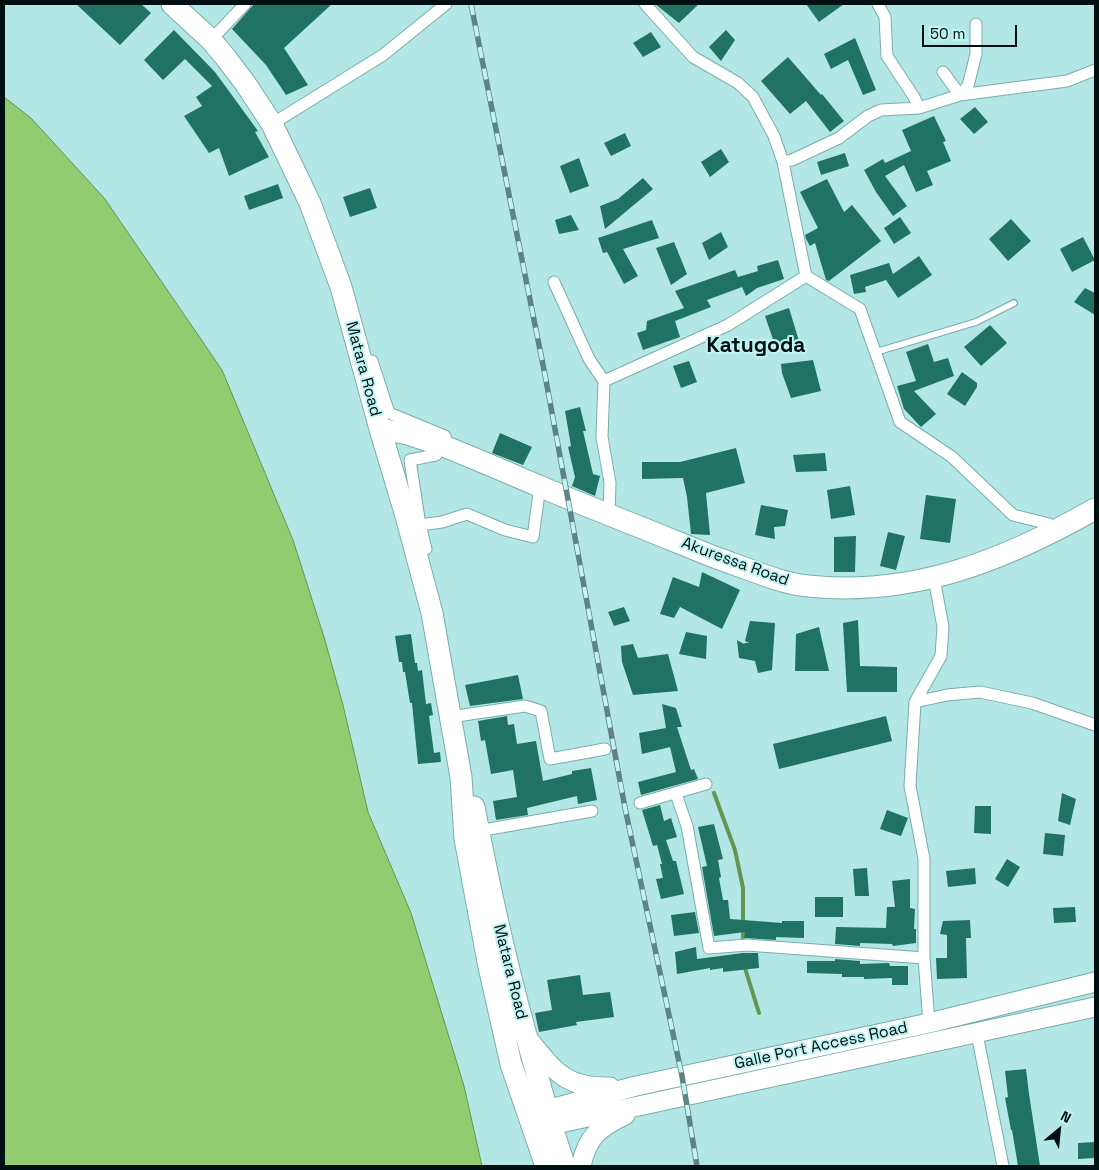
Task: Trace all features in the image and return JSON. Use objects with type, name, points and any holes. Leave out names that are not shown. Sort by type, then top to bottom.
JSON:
[{"type":"highway","name":"Matara Road","points":[[182,9],[211,40],[245,83],[272,124],[310,203],[341,287],[432,613],[461,777],[464,839],[489,967],[511,1064],[565,1166]]},
{"type":"highway","name":"Akuressa Road","points":[[380,429],[408,434],[441,444],[716,558],[774,579],[798,585],[833,588],[881,587],[934,578],[1002,556],[1055,532],[1095,509]]},
{"type":"highway","name":"Matara Road","points":[[461,777],[473,805],[499,931],[526,1037],[546,1166]]},
{"type":"main road","name":"Galle Port Access Road","points":[[540,1120],[636,1086],[929,1023],[1095,982]]},
{"type":"main road","name":"Galle Port Access Road","points":[[540,1120],[649,1104],[1095,1007]]},
{"type":"main road","points":[[526,1037],[563,1077],[573,1083],[596,1087],[636,1086]]},
{"type":"main road","points":[[581,1166],[584,1151],[590,1139],[609,1123],[649,1104]]},
{"type":"street","points":[[211,40],[245,4]]},
{"type":"street","points":[[272,124],[382,55],[446,4]]},
{"type":"street","points":[[645,4],[693,57],[738,83],[753,97],[774,136],[783,162],[806,276],[860,309],[900,422],[952,457],[1013,515],[1049,524],[1055,532]]},
{"type":"street","points":[[878,4],[886,18],[887,56],[914,97],[919,108]]},
{"type":"street","points":[[960,95],[968,86],[976,54],[976,24]]},
{"type":"street","points":[[783,162],[792,160],[839,138],[868,116],[881,110],[919,108],[960,95],[1067,81],[1095,70]]},
{"type":"street","points":[[943,72],[960,95]]},
{"type":"street","points":[[604,381],[728,326],[806,276]]},
{"type":"street","points":[[554,282],[589,359],[604,381],[602,437],[610,483],[608,514]]},
{"type":"street","points":[[341,287],[347,289],[389,413],[445,436],[436,455],[410,460],[420,525],[440,610],[450,716],[525,706],[541,712],[550,759],[604,749]]},
{"type":"street","points":[[420,525],[442,522],[467,514],[504,530],[533,537],[540,486]]},
{"type":"street","points":[[929,1023],[924,958],[924,859],[910,786],[915,702],[941,656],[943,627],[934,578]]},
{"type":"street","points":[[915,702],[947,695],[980,692],[1032,703],[1095,724]]},
{"type":"street","points":[[640,803],[706,784]]},
{"type":"street","points":[[676,794],[687,826],[709,948],[747,945],[924,958]]},
{"type":"street","points":[[478,831],[592,811]]},
{"type":"street","points":[[977,1034],[1003,1166]]},
{"type":"lane","points":[[876,352],[976,322],[1014,303]]},
{"type":"shaded area","points":[[4,97],[31,118],[105,199],[222,370],[293,540],[324,637],[343,705],[368,812],[411,913],[464,1086],[482,1166],[4,1166]]},
{"type":"building","points":[[76,4],[141,4],[151,13],[120,45]]},
{"type":"building","points":[[254,4],[332,4],[284,48],[308,85],[286,95],[266,65],[232,29]]},
{"type":"building","points":[[655,4],[699,4],[679,23]]},
{"type":"building","points":[[806,4],[844,4],[819,22]]},
{"type":"building","points":[[174,30],[215,72],[258,131],[255,132],[269,157],[229,176],[219,148],[209,153],[184,116],[202,106],[196,97],[212,86],[185,59],[163,80],[144,60]]},
{"type":"building","points":[[726,30],[735,40],[721,61],[709,47]]},
{"type":"building","points":[[651,32],[661,47],[643,57],[633,43]]},
{"type":"building","points":[[855,38],[876,90],[863,95],[848,60],[831,69],[824,54]]},
{"type":"building","points":[[788,57],[844,121],[830,132],[806,101],[790,114],[761,81]]},
{"type":"building","points":[[975,107],[988,122],[974,134],[960,119]]},
{"type":"building","points":[[934,116],[946,141],[943,142],[951,161],[927,171],[933,185],[916,192],[904,165],[885,176],[907,206],[893,216],[876,192],[864,170],[883,159],[885,163],[911,151],[902,130]]},
{"type":"building","points":[[625,133],[631,146],[611,156],[604,143]]},
{"type":"building","points":[[721,149],[729,162],[710,177],[701,162]]},
{"type":"building","points":[[845,153],[849,166],[821,175],[817,162]]},
{"type":"building","points":[[579,158],[589,186],[570,193],[560,166]]},
{"type":"building","points":[[643,178],[653,189],[605,229],[600,206],[618,199]]},
{"type":"building","points":[[827,179],[844,212],[852,205],[881,241],[829,281],[826,280],[815,243],[810,246],[806,239],[805,235],[818,228],[800,192]]},
{"type":"building","points":[[278,184],[283,198],[249,210],[244,196]]},
{"type":"building","points":[[370,188],[377,208],[350,217],[343,197]]},
{"type":"building","points":[[571,215],[579,230],[559,234],[555,220]]},
{"type":"building","points":[[900,217],[911,233],[894,244],[884,228]]},
{"type":"building","points":[[1011,219],[1031,241],[1008,261],[989,239]]},
{"type":"building","points":[[652,220],[659,238],[623,249],[638,276],[624,284],[607,252],[603,253],[598,238]]},
{"type":"building","points":[[721,232],[728,247],[709,260],[702,243]]},
{"type":"building","points":[[1083,237],[1095,260],[1072,272],[1060,249]]},
{"type":"building","points":[[674,242],[687,274],[671,285],[656,248]]},
{"type":"building","points":[[919,256],[932,275],[898,298],[886,280],[865,287],[866,292],[854,294],[850,275],[889,263],[893,274]]},
{"type":"building","points":[[778,260],[784,279],[757,288],[746,296],[742,287],[707,300],[711,307],[675,321],[680,337],[643,350],[637,333],[646,330],[647,321],[684,308],[675,291],[735,270],[738,277],[758,271],[757,266]]},
{"type":"building","points":[[1085,288],[1095,293],[1095,315],[1074,302]]},
{"type":"building","points":[[789,308],[799,341],[776,348],[765,316]]},
{"type":"building","points":[[990,325],[1007,343],[981,366],[964,347]]},
{"type":"building","points":[[928,344],[934,362],[948,358],[954,376],[914,391],[936,414],[921,427],[904,409],[897,386],[916,381],[906,352]]},
{"type":"building","points":[[813,360],[821,391],[791,398],[782,373],[781,364]]},
{"type":"building","points":[[689,361],[697,382],[681,388],[673,366]]},
{"type":"building","points":[[962,372],[977,383],[977,387],[965,406],[947,394]]},
{"type":"building","points":[[580,407],[586,431],[583,431],[593,474],[600,476],[595,496],[572,486],[575,477],[568,447],[571,446],[565,411]]},
{"type":"building","points":[[500,433],[532,447],[523,465],[492,453]]},
{"type":"building","points":[[736,448],[745,483],[706,493],[710,535],[691,534],[683,478],[642,479],[642,462],[680,462]]},
{"type":"building","points":[[825,453],[827,471],[796,472],[793,455]]},
{"type":"building","points":[[850,486],[855,515],[831,519],[827,490]]},
{"type":"building","points":[[926,495],[956,499],[950,543],[920,539]]},
{"type":"building","points":[[761,505],[788,510],[785,526],[774,527],[775,539],[755,535]]},
{"type":"building","points":[[888,532],[905,536],[896,570],[880,566]]},
{"type":"building","points":[[856,536],[855,572],[834,572],[834,537]]},
{"type":"building","points":[[702,572],[740,590],[722,629],[680,607],[674,618],[660,614],[673,577],[699,587]]},
{"type":"building","points":[[624,607],[630,621],[614,626],[608,612]]},
{"type":"building","points":[[858,620],[860,666],[897,667],[897,692],[847,692],[843,623]]},
{"type":"building","points":[[750,621],[775,623],[772,670],[758,673],[755,661],[739,658],[737,640],[744,644],[749,643],[745,641]]},
{"type":"building","points":[[819,627],[829,671],[795,671],[796,634]]},
{"type":"building","points":[[686,632],[707,636],[706,659],[679,654]]},
{"type":"building","points":[[411,634],[415,663],[417,663],[418,671],[422,670],[426,704],[431,703],[433,715],[429,716],[434,753],[440,752],[441,762],[418,764],[412,703],[410,703],[402,662],[399,662],[395,636]]},
{"type":"building","points":[[633,644],[638,658],[668,654],[678,691],[633,695],[622,662],[621,646]]},
{"type":"building","points":[[518,675],[523,699],[470,706],[465,685]]},
{"type":"building","points":[[662,704],[676,708],[682,727],[677,727],[691,770],[694,769],[698,779],[641,795],[638,782],[676,772],[670,747],[642,754],[639,733],[666,728]]},
{"type":"building","points":[[507,716],[508,725],[514,724],[517,744],[536,741],[543,781],[572,774],[572,771],[591,768],[597,800],[578,804],[577,796],[527,808],[528,815],[496,820],[493,801],[517,797],[513,770],[491,774],[485,740],[481,741],[478,721]]},
{"type":"building","points":[[886,716],[892,741],[779,769],[773,744]]},
{"type":"building","points":[[1062,793],[1076,799],[1070,825],[1058,821]]},
{"type":"building","points":[[660,805],[664,821],[671,818],[677,837],[666,840],[673,861],[676,861],[684,894],[661,899],[656,879],[663,878],[660,864],[662,864],[657,845],[653,846],[642,810]]},
{"type":"building","points":[[975,806],[991,806],[991,834],[974,833]]},
{"type":"building","points":[[887,810],[908,818],[901,836],[880,829]]},
{"type":"building","points":[[714,824],[723,859],[718,860],[721,877],[719,878],[723,900],[728,900],[730,919],[782,923],[782,921],[804,921],[804,938],[776,937],[776,940],[744,938],[745,932],[714,936],[702,867],[707,866],[698,827]]},
{"type":"building","points":[[1045,833],[1065,835],[1063,856],[1043,854]]},
{"type":"building","points":[[1007,859],[1020,867],[1008,887],[995,879]]},
{"type":"building","points":[[867,868],[869,896],[855,896],[853,869]]},
{"type":"building","points":[[975,868],[976,884],[948,887],[946,871]]},
{"type":"building","points":[[910,879],[910,908],[915,909],[914,929],[916,929],[916,943],[893,946],[892,944],[860,943],[860,946],[835,944],[836,927],[886,928],[887,907],[895,907],[892,881]]},
{"type":"building","points":[[815,897],[843,897],[843,917],[815,917]]},
{"type":"building","points":[[1075,907],[1076,922],[1054,923],[1053,908]]},
{"type":"building","points":[[695,912],[699,933],[674,936],[671,915]]},
{"type":"building","points":[[970,920],[971,938],[966,938],[967,978],[937,979],[936,958],[947,958],[947,935],[940,934],[943,921]]},
{"type":"building","points":[[696,947],[697,959],[758,953],[759,968],[723,972],[723,968],[710,970],[710,968],[677,974],[675,952]]},
{"type":"building","points":[[835,959],[860,961],[860,964],[889,963],[890,966],[908,966],[908,985],[892,985],[892,978],[864,979],[864,977],[842,977],[842,974],[807,973],[807,961],[835,961]]},
{"type":"building","points":[[580,975],[583,995],[610,992],[614,1017],[576,1022],[577,1025],[539,1032],[535,1013],[552,1010],[547,980]]},
{"type":"building","points":[[1026,1069],[1040,1166],[1018,1166],[1005,1098],[1008,1097],[1005,1071]]},
{"type":"building","points":[[1095,1142],[1095,1158],[1078,1159],[1078,1143]]},
{"type":"waterway","points":[[714,793],[735,850],[743,888],[743,944]]},
{"type":"waterway","points":[[744,965],[759,1013]]},
{"type":"railway","points":[[471,4],[545,375],[625,808],[682,1076],[697,1166]]},
{"type":"district","name":"Katugoda","points":[[756,346]]}]
